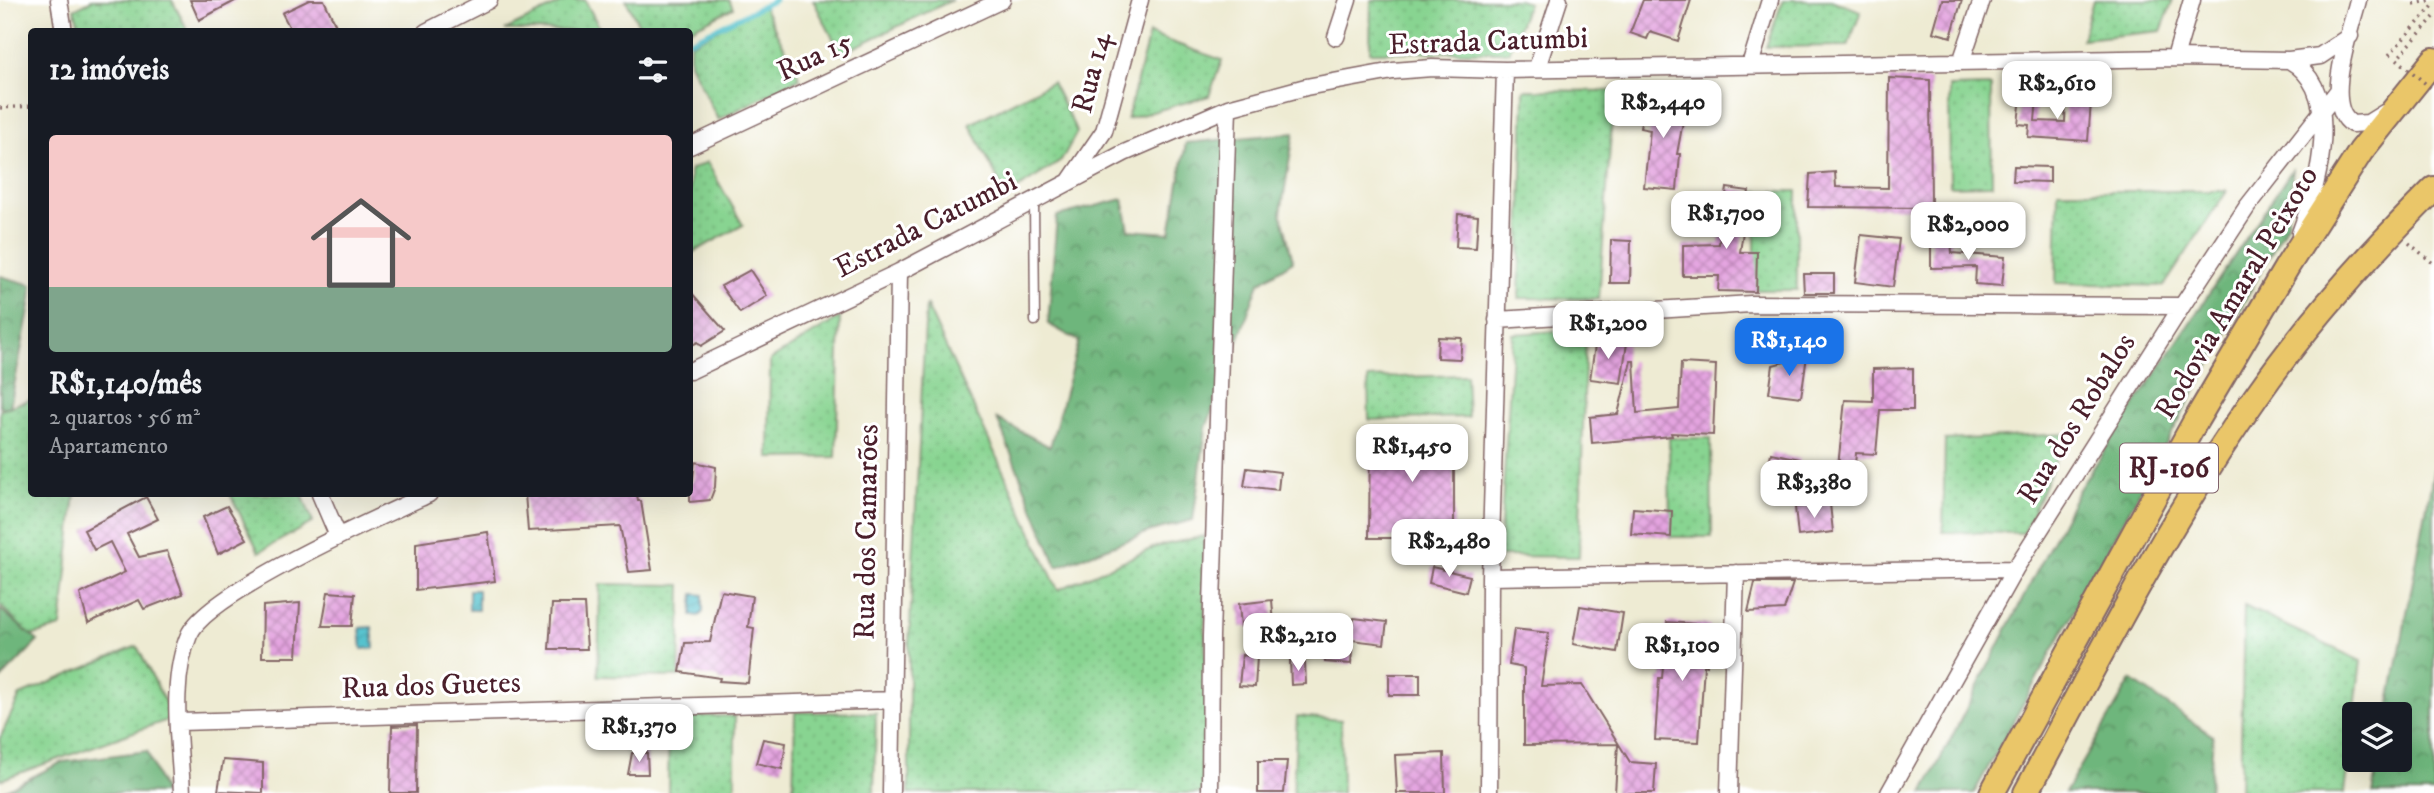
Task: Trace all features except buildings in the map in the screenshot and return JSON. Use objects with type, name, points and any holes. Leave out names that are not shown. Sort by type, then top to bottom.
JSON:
[{"type":"highway","name":"Rodovia Amaral Peixoto","points":[[1992,793],[2194,422],[2287,265],[2361,151],[2434,60]]},
{"type":"highway","points":[[2404,98],[2434,71]]},
{"type":"highway","points":[[2349,281],[2363,245],[2434,171]]},
{"type":"highway","name":"RJ-106","points":[[2026,793],[2123,612],[2207,470],[2297,342],[2393,230],[2434,189]]},
{"type":"street","points":[[59,0],[63,28]]},
{"type":"street","points":[[434,28],[489,0]]},
{"type":"street","name":"Rua 15","points":[[693,145],[1002,0]]},
{"type":"street","name":"Rua 14","points":[[1124,153],[1104,131],[1140,0]]},
{"type":"street","points":[[1336,37],[1348,0]]},
{"type":"street","points":[[1537,68],[1559,0]]},
{"type":"street","points":[[1750,65],[1770,0]]},
{"type":"street","points":[[1961,62],[1982,0]]},
{"type":"street","points":[[2175,58],[2192,0]]},
{"type":"street","points":[[2358,0],[2337,92],[2341,115],[2352,124],[2368,123],[2404,98]]},
{"type":"street","name":"Estrada Catumbi","points":[[693,370],[899,272],[1124,153],[1228,108],[1306,86],[1393,71],[1432,68],[1505,70],[2175,58],[2289,60],[2320,56],[2350,36]]},
{"type":"street","points":[[2287,265],[2305,220],[2317,174],[2322,139],[2320,112],[2311,78],[2289,60]]},
{"type":"street","points":[[1489,793],[1490,577],[1505,70]]},
{"type":"street","name":"Rua dos Robalos","points":[[1889,793],[2015,569],[2182,306],[2248,207],[2337,92]]},
{"type":"street","points":[[1210,793],[1211,622],[1228,108]]},
{"type":"street","points":[[1068,184],[1104,131]]},
{"type":"street","name":"Rua dos Camarões","points":[[891,793],[899,272]]},
{"type":"street","points":[[1497,320],[1751,304],[2182,306]]},
{"type":"street","points":[[321,497],[338,536]]},
{"type":"street","points":[[182,793],[179,680],[182,658],[190,634],[215,604],[338,536],[422,497]]},
{"type":"street","points":[[1490,577],[2015,569]]},
{"type":"street","points":[[1729,793],[1737,573]]},
{"type":"street","name":"Rua dos Guetes","points":[[180,722],[893,700]]},
{"type":"lane","points":[[1034,201],[1035,321]]},
{"type":"path","points":[[2414,4],[2432,0]]},
{"type":"path","points":[[2389,55],[2434,5]]},
{"type":"path","points":[[2434,17],[2397,59],[2434,91]]},
{"type":"path","points":[[0,108],[28,106]]},
{"type":"path","points":[[2393,230],[2434,264]]},
{"type":"green space","points":[[92,0],[172,0],[186,28],[80,28],[74,9]]},
{"type":"green space","points":[[567,0],[585,0],[599,28],[509,28]]},
{"type":"green space","points":[[626,0],[729,0],[733,8],[693,28],[640,28]]},
{"type":"green space","points":[[813,0],[952,0],[841,54]]},
{"type":"green space","points":[[1371,0],[1518,0],[1528,3],[1509,52],[1370,52]]},
{"type":"green space","points":[[1783,0],[1831,0],[1861,11],[1848,46],[1766,47]]},
{"type":"green space","points":[[2093,0],[2173,0],[2161,31],[2082,39]]},
{"type":"green space","points":[[763,6],[800,78],[718,120],[693,69],[693,42]]},
{"type":"green space","points":[[1149,34],[1222,60],[1209,96],[1127,119]]},
{"type":"green space","points":[[1052,82],[1077,132],[1061,161],[1006,196],[970,124]]},
{"type":"green space","points":[[1991,86],[1992,185],[1950,186],[1949,87]]},
{"type":"green space","points":[[1524,90],[1614,91],[1599,299],[1519,298]]},
{"type":"green space","points":[[1294,133],[1281,212],[1293,261],[1259,283],[1206,428],[1193,520],[1151,531],[1057,567],[997,419],[1050,447],[1079,341],[1048,324],[1057,216],[1123,199],[1129,230],[1170,233],[1186,143]]},
{"type":"green space","points":[[707,162],[743,225],[693,252],[693,169]]},
{"type":"green space","points":[[2293,168],[2287,224],[1974,793],[1923,793],[2079,489]]},
{"type":"green space","points":[[1755,191],[1797,191],[1797,290],[1755,290]]},
{"type":"green space","points":[[2058,191],[2227,191],[2164,286],[2056,283]]},
{"type":"green space","points":[[0,276],[28,284],[28,315],[10,407],[0,407]]},
{"type":"green space","points":[[926,304],[1058,590],[1155,547],[1204,536],[1207,793],[909,793],[909,644]]},
{"type":"green space","points":[[840,317],[836,457],[769,458],[770,360]]},
{"type":"green space","points":[[1586,329],[1579,557],[1499,556],[1513,334]]},
{"type":"green space","points":[[1466,375],[1468,417],[1369,420],[1368,378]]},
{"type":"green space","points":[[28,400],[28,497],[75,497],[61,627],[30,636],[0,605],[0,410]]},
{"type":"green space","points":[[2067,434],[2024,533],[1943,532],[1945,440]]},
{"type":"green space","points":[[1669,438],[1711,438],[1712,537],[1670,537]]},
{"type":"green space","points":[[2434,468],[2434,793],[2373,793],[2377,772],[2412,772],[2412,702],[2390,702]]},
{"type":"green space","points":[[232,497],[303,497],[313,522],[259,552]]},
{"type":"green space","points":[[600,584],[681,585],[679,677],[598,676]]},
{"type":"green space","points":[[2244,606],[2361,661],[2356,702],[2342,702],[2342,772],[2347,772],[2344,793],[2240,793]]},
{"type":"green space","points":[[0,609],[38,641],[0,680]]},
{"type":"green space","points":[[137,646],[173,718],[0,780],[0,738],[20,695]]},
{"type":"green space","points":[[2131,680],[2213,736],[2209,793],[2065,793]]},
{"type":"green space","points":[[795,712],[876,713],[874,793],[793,793]]},
{"type":"green space","points":[[669,716],[735,716],[735,793],[668,793]]},
{"type":"green space","points":[[1297,716],[1341,720],[1342,793],[1293,793]]},
{"type":"green space","points":[[147,751],[164,793],[0,793],[62,762]]},
{"type":"water","points":[[469,590],[478,590],[478,610],[469,610]]},
{"type":"water","points":[[694,594],[703,595],[703,612],[699,616],[692,615]]},
{"type":"water","points":[[372,627],[374,648],[362,649],[360,628]]},
{"type":"waterway","points":[[693,40],[775,0]]}]
